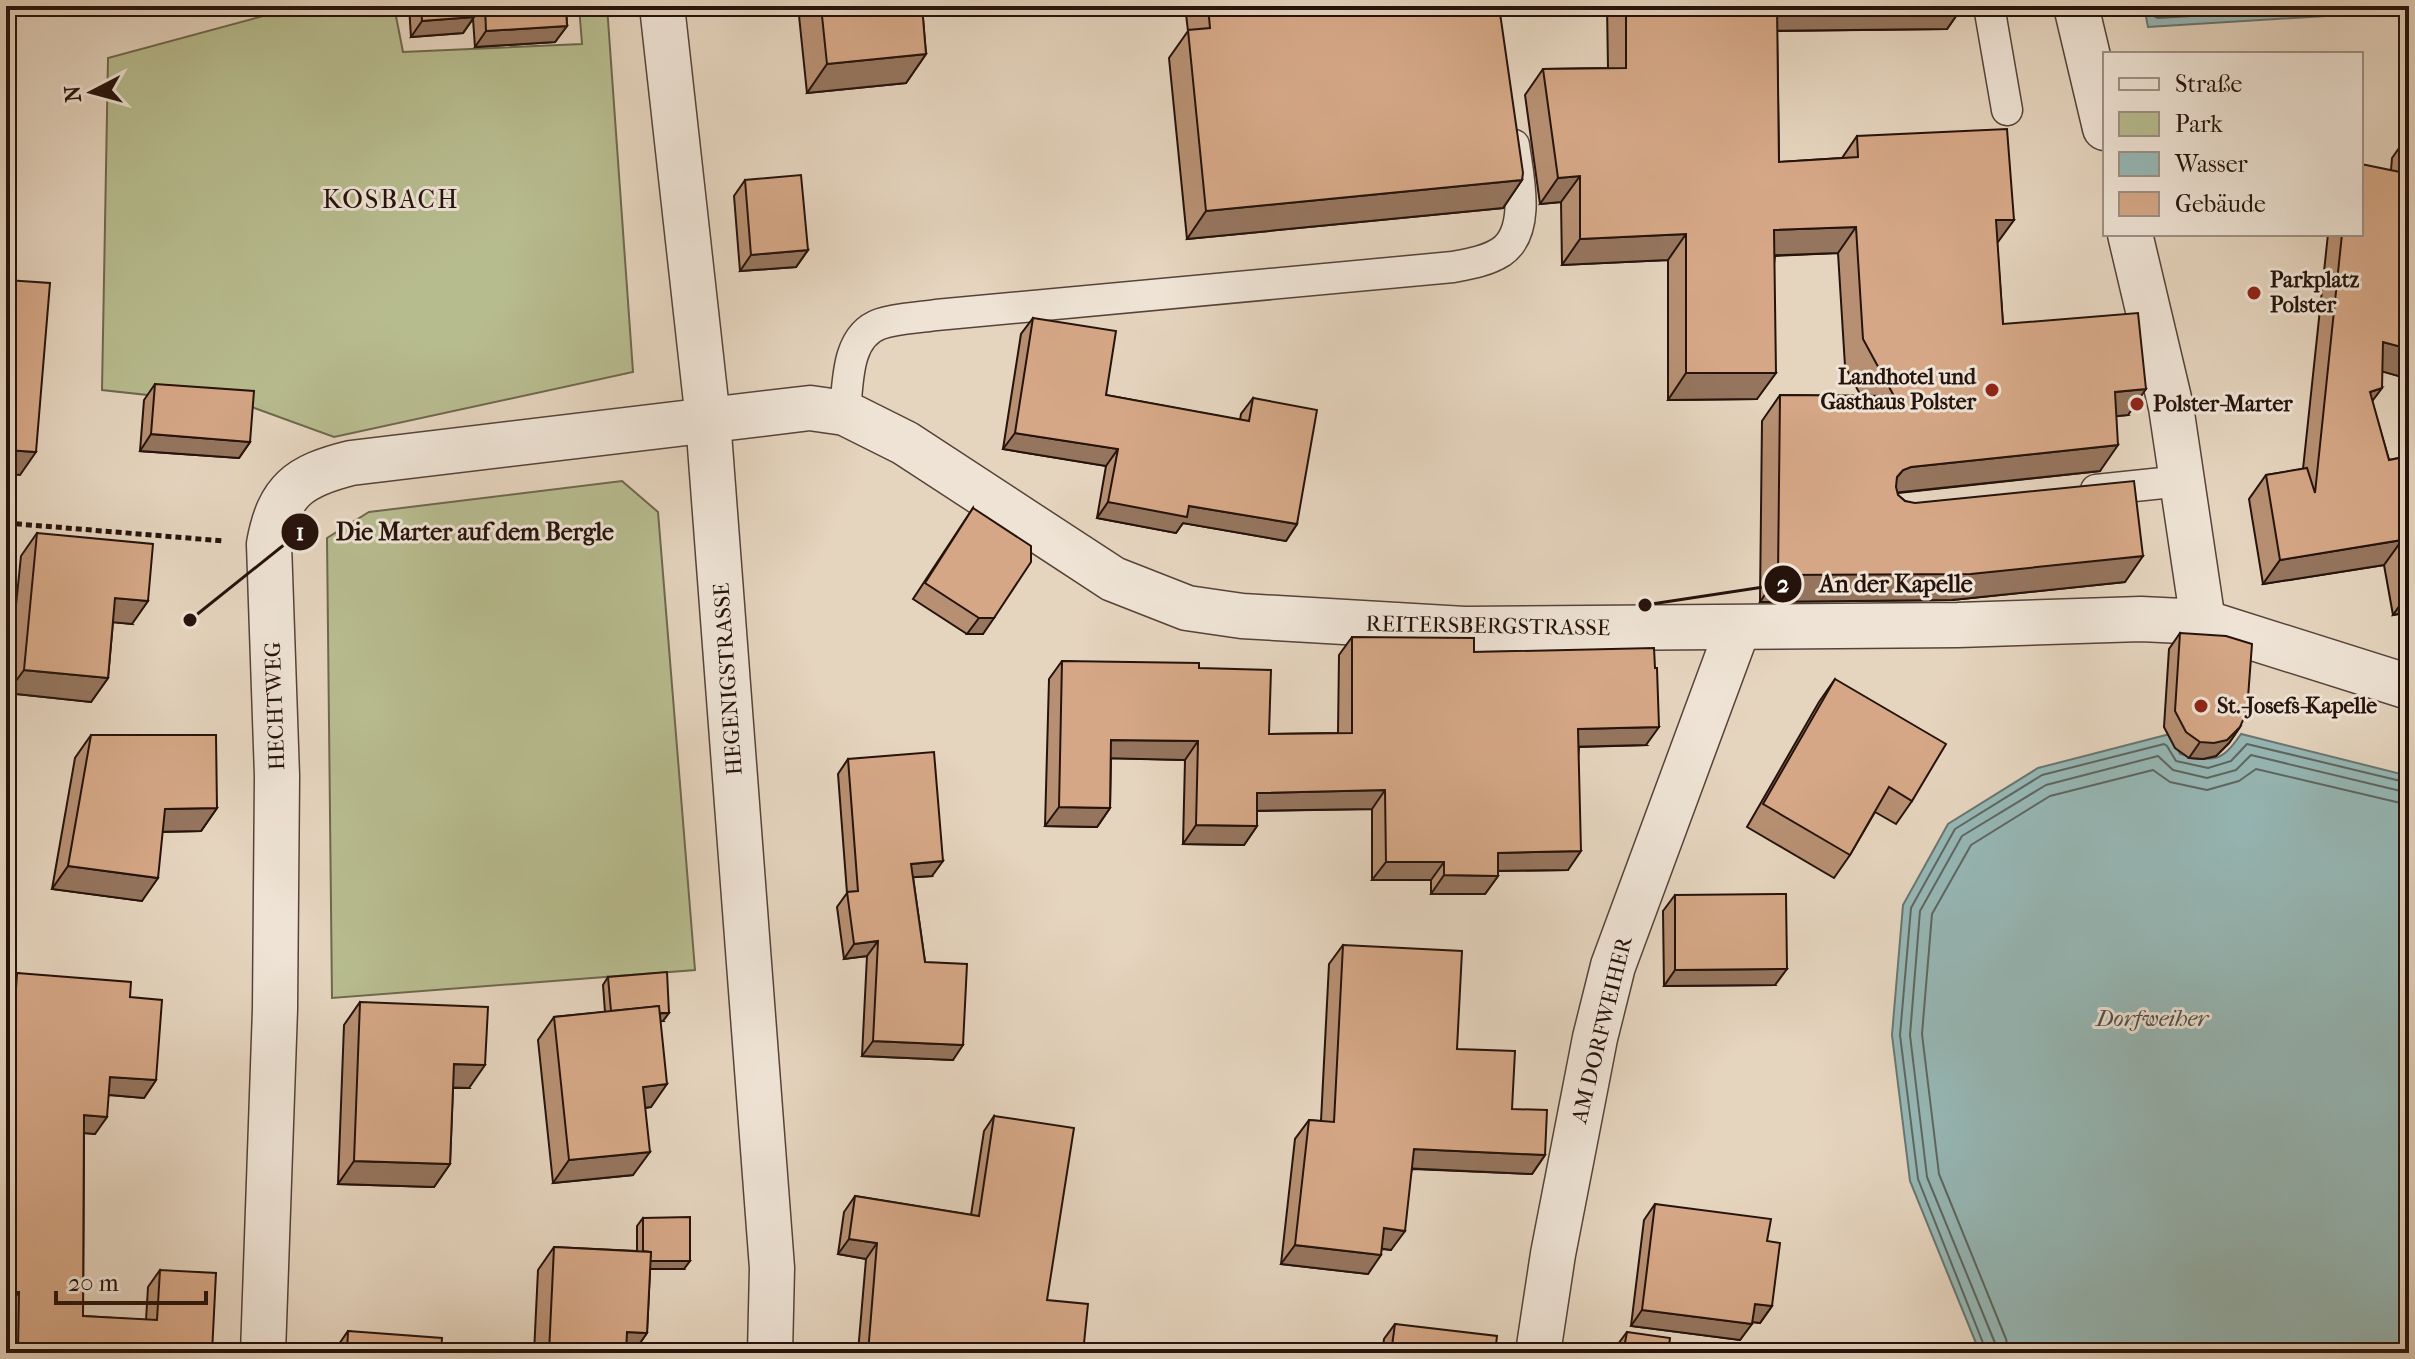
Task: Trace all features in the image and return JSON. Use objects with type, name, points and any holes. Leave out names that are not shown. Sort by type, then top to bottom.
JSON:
[{"type":"street","name":"HEGENIGSTRASSE","points":[[662,6],[708,420],[772,1268],[770,1353]]},
{"type":"street","points":[[2076,6],[2103,120]]},
{"type":"street","points":[[2130,236],[2171,407],[2203,622]]},
{"type":"street","name":"REITERSBERGSTRASSE","points":[[708,420],[810,408],[845,413],[905,443],[1113,579],[1187,608],[1242,616],[1464,629],[1942,626],[2141,619],[2203,622],[2409,687]]},
{"type":"street","name":"HECHTWEG","points":[[263,1353],[276,993],[277,776],[269,544],[273,524],[284,499],[302,480],[324,469],[351,463],[708,420]]},
{"type":"street","name":"AM DORFWEIHER","points":[[1538,1353],[1553,1254],[1595,1038],[1613,966],[1738,628]]},
{"type":"lane","points":[[1989,6],[2007,110]]},
{"type":"lane","points":[[845,413],[851,362],[861,337],[879,324],[936,315],[1453,267],[1480,261],[1503,251],[1517,232],[1522,201],[1510,113]]},
{"type":"lane","points":[[2061,493],[2182,481]]},
{"type":"path","points":[[6,523],[269,544]]},
{"type":"green space","points":[[300,6],[394,6],[403,52],[582,44],[579,6],[607,6],[633,372],[334,437],[249,406],[102,390],[108,58]]},
{"type":"green space","points":[[622,481],[658,512],[695,970],[332,998],[327,538],[369,512]]},
{"type":"water","points":[[2144,6],[2374,6],[2374,13],[2148,27]]},
{"type":"water","name":"Dorfweiher","points":[[2170,734],[2180,754],[2201,758],[2222,755],[2241,734],[2409,776],[2409,1353],[1980,1353],[1910,1181],[1892,1035],[1903,905],[1948,824],[2038,768]]},
{"type":"building","points":[[421,6],[474,6],[474,17],[422,21]]},
{"type":"building","points":[[485,6],[566,6],[567,26],[486,31]]},
{"type":"building","points":[[821,6],[922,6],[926,54],[827,64]]},
{"type":"building","points":[[1208,6],[1324,6],[1325,16],[1426,6],[1499,6],[1522,180],[1206,211],[1188,30],[1210,28]]},
{"type":"building","points":[[1626,6],[1777,6],[1779,162],[1858,157],[1857,136],[2007,129],[2014,220],[1996,220],[2003,324],[2138,313],[2146,389],[2115,392],[2118,445],[1911,467],[1897,477],[1898,495],[1905,501],[1915,503],[2134,481],[2143,556],[1971,574],[1778,575],[1780,395],[1894,396],[1863,339],[1856,227],[1774,230],[1776,373],[1686,373],[1686,234],[1580,239],[1580,176],[1558,178],[1543,69],[1626,68]]},
{"type":"building","points":[[2409,136],[2409,349],[2383,342],[2382,388],[2370,392],[2389,460],[2409,456],[2409,583],[2402,540],[2280,560],[2266,475],[2307,468],[2315,493],[2342,236],[2363,236],[2363,164],[2405,173]]},
{"type":"building","points":[[801,175],[808,250],[751,255],[745,180]]},
{"type":"building","points":[[6,280],[50,283],[36,452],[6,450]]},
{"type":"building","points":[[1033,318],[1116,331],[1106,395],[1249,421],[1253,398],[1317,410],[1297,524],[1189,506],[1187,517],[1108,502],[1118,449],[1015,433]]},
{"type":"building","points":[[155,384],[254,391],[250,442],[151,434]]},
{"type":"building","points":[[973,508],[1031,546],[1031,562],[994,618],[979,618],[925,583]]},
{"type":"building","points":[[37,533],[153,544],[148,601],[115,598],[108,678],[24,670]]},
{"type":"building","name":"St.-Josefs-Kapelle","points":[[2180,633],[2226,636],[2252,644],[2247,711],[2240,727],[2227,740],[2200,742],[2186,732],[2175,711]]},
{"type":"building","points":[[1352,637],[1474,638],[1474,652],[1654,648],[1659,727],[1578,729],[1581,851],[1498,853],[1498,876],[1444,875],[1444,862],[1386,862],[1385,790],[1257,793],[1257,826],[1196,825],[1198,741],[1111,740],[1110,808],[1059,807],[1062,661],[1199,663],[1199,668],[1271,670],[1269,734],[1352,733]]},
{"type":"building","points":[[1835,679],[1946,744],[1912,801],[1889,787],[1850,855],[1763,804]]},
{"type":"building","points":[[91,735],[216,735],[217,808],[165,809],[158,878],[68,866]]},
{"type":"building","points":[[934,752],[943,861],[911,864],[925,962],[967,964],[963,1045],[873,1041],[878,941],[854,944],[847,892],[858,891],[848,759]]},
{"type":"building","points":[[1786,894],[1787,969],[1675,970],[1675,895]]},
{"type":"building","points":[[1343,945],[1462,951],[1457,1049],[1515,1051],[1512,1109],[1547,1110],[1545,1155],[1414,1149],[1405,1231],[1384,1228],[1381,1255],[1295,1245],[1309,1120],[1334,1122]]},
{"type":"building","points":[[667,972],[669,1013],[659,1013],[659,1006],[611,1011],[608,977]]},
{"type":"building","points":[[17,973],[131,982],[130,997],[162,1000],[156,1080],[110,1077],[107,1117],[84,1115],[83,1316],[157,1320],[160,1270],[216,1273],[212,1353],[18,1353],[19,1292],[6,1292],[6,1066],[11,1066]]},
{"type":"building","points":[[360,1002],[488,1007],[485,1065],[454,1064],[450,1164],[354,1161]]},
{"type":"building","points":[[659,1006],[667,1084],[643,1087],[650,1152],[569,1160],[554,1017]]},
{"type":"building","points":[[994,1116],[1074,1128],[1047,1300],[1088,1304],[1083,1353],[868,1353],[877,1243],[849,1239],[855,1196],[979,1216]]},
{"type":"building","points":[[1655,1204],[1771,1219],[1767,1241],[1780,1243],[1772,1306],[1755,1304],[1752,1324],[1642,1310]]},
{"type":"building","points":[[690,1217],[690,1261],[650,1261],[651,1252],[643,1251],[643,1218]]},
{"type":"building","points":[[554,1247],[651,1252],[647,1333],[627,1332],[626,1353],[549,1353]]},
{"type":"building","points":[[1395,1324],[1497,1336],[1495,1353],[1391,1353]]},
{"type":"building","points":[[348,1331],[442,1338],[441,1353],[347,1353]]},
{"type":"building","points":[[1627,1332],[1670,1338],[1668,1353],[1623,1353]]},
{"type":"place","name":"Parkplatz Polster","points":[[2254,293]]},
{"type":"place","name":"Landhotel und Gasthaus Polster","points":[[1992,390]]},
{"type":"place","name":"Polster-Marter","points":[[2137,404]]},
{"type":"place","name":"An der Kapelle","points":[[1645,605]]},
{"type":"place","name":"Die Marter auf dem Bergle","points":[[190,620]]},
{"type":"place","name":"St.-Josefs-Kapelle","points":[[2201,706]]},
{"type":"district","name":"KOSBACH","points":[[391,199]]}]
